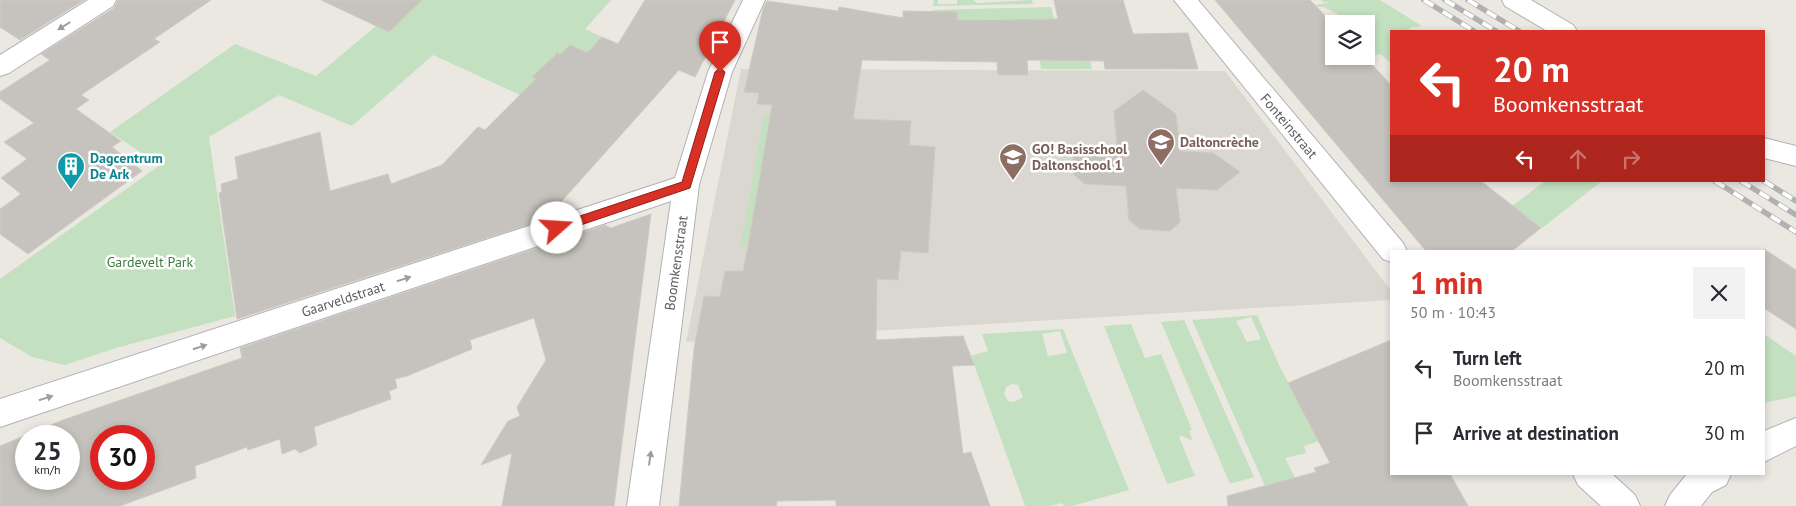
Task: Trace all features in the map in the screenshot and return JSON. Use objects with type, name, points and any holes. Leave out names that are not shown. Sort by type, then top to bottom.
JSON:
[{"type":"street","points":[[0,67],[106,0]]},
{"type":"street","name":"Boomkensstraat","points":[[643,506],[686,185],[720,72],[754,0]]},
{"type":"street","name":"Fonteinstraat","points":[[1185,0],[1392,250]]},
{"type":"street","points":[[1512,0],[1563,30]]},
{"type":"street","points":[[1765,148],[1796,156]]},
{"type":"street","name":"Gaarveldstraat","points":[[0,414],[686,185]]},
{"type":"street","points":[[1765,446],[1786,435],[1796,432]]},
{"type":"street","points":[[1590,475],[1624,506]]},
{"type":"street","points":[[1682,506],[1701,481],[1713,475]]},
{"type":"shaded area","name":"GO! Basisschool Daltonschool 1","points":[[741,69],[1225,71],[1390,290],[1390,300],[686,342]]},
{"type":"green space","name":"Gardevelt Park","points":[[384,0],[611,0],[585,29],[602,37],[587,53],[570,45],[561,54],[556,53],[532,77],[536,79],[520,95],[433,55],[352,126],[279,95],[209,137],[235,316],[116,348],[65,365],[32,357],[0,338],[0,279],[160,165],[110,132],[235,44],[316,76],[386,18]]},
{"type":"green space","points":[[934,0],[938,0],[938,4],[957,4],[957,0],[973,0],[977,3],[1032,0],[1033,4],[933,6]]},
{"type":"green space","points":[[1321,0],[1380,0],[1422,26],[1409,28],[1410,30],[1390,30],[1390,62],[1380,54],[1375,55],[1375,15],[1339,15],[1324,7],[1310,6],[1331,2],[1323,2]]},
{"type":"green space","points":[[1051,7],[1054,19],[933,20],[933,10]]},
{"type":"green space","points":[[1090,58],[1092,69],[1041,69],[1040,61],[1077,61]]},
{"type":"green space","points":[[764,114],[770,114],[748,246],[741,245]]},
{"type":"green space","points":[[1544,182],[1601,182],[1542,228],[1512,206]]},
{"type":"green space","points":[[1257,315],[1279,365],[1319,441],[1304,446],[1306,453],[1285,458],[1295,478],[1265,486],[1192,320]],"holes":[[[1251,317],[1261,339],[1247,342],[1236,321]]]},
{"type":"green space","points":[[1184,320],[1254,477],[1230,484],[1161,322]]},
{"type":"green space","points":[[1131,324],[1145,358],[1161,354],[1192,430],[1189,431],[1193,441],[1182,436],[1179,437],[1195,476],[1167,484],[1104,326]]},
{"type":"green space","points":[[1063,329],[1129,490],[1072,506],[1064,506],[1062,503],[1050,506],[1025,506],[971,356],[988,351],[982,334]],"holes":[[[1060,331],[1067,353],[1048,356],[1042,334]],[[1012,384],[1018,385],[1023,397],[1014,402],[1008,401],[1004,394],[1006,387]]]},
{"type":"green space","points":[[1765,335],[1796,356],[1796,396],[1765,403]]},
{"type":"building","points":[[0,0],[84,0],[20,40],[0,27]]},
{"type":"building","points":[[118,0],[211,0],[154,39],[160,42],[81,95],[89,100],[76,109],[121,141],[112,147],[142,171],[28,254],[0,234],[0,209],[21,194],[1,178],[27,159],[4,142],[34,123],[0,99],[0,92],[50,60],[41,54],[114,8]]},
{"type":"building","points":[[321,0],[422,0],[389,32]]},
{"type":"building","points":[[645,0],[735,0],[695,77],[679,70],[560,203],[573,210],[237,319],[219,193],[222,192],[221,184],[238,179],[235,157],[320,132],[330,191],[388,174],[391,184],[442,165],[478,127],[485,130],[536,79],[532,77],[557,53],[561,54],[570,45],[587,53],[602,37],[618,44]]},
{"type":"building","points":[[1054,0],[1123,0],[1133,34],[1188,33],[1198,69],[1105,69],[1104,61],[1027,60],[1028,75],[998,75],[997,62],[862,60],[853,119],[911,121],[909,145],[935,147],[928,253],[901,251],[898,280],[877,279],[876,340],[963,336],[974,365],[952,366],[963,454],[971,452],[990,506],[836,506],[836,500],[777,501],[776,506],[679,506],[694,349],[704,296],[720,297],[725,271],[743,271],[748,246],[772,105],[757,104],[759,93],[744,92],[763,9],[767,1],[838,11],[839,7],[903,18],[903,11],[957,12],[957,20],[994,20],[1058,19]]},
{"type":"building","points":[[1215,0],[1310,0],[1325,16],[1325,65],[1372,65],[1390,84],[1390,182],[1482,182],[1541,228],[1513,250],[1425,250]]},
{"type":"building","name":"Daltoncrèche","points":[[1143,90],[1176,114],[1180,151],[1213,153],[1240,172],[1217,190],[1176,188],[1180,222],[1170,231],[1140,229],[1129,220],[1126,186],[1085,184],[1073,174],[1073,145],[1117,147],[1114,111]]},
{"type":"building","points":[[651,214],[614,506],[502,506],[512,453],[481,465],[508,421],[520,416],[517,407],[546,360],[534,318],[470,340],[472,349],[407,376],[395,379],[397,388],[389,391],[391,399],[314,427],[317,445],[300,453],[295,449],[282,454],[280,439],[248,450],[247,447],[195,466],[196,478],[120,506],[0,506],[0,446],[15,440],[15,490],[80,490],[80,425],[51,425],[242,358],[240,348],[605,225],[611,228]]},
{"type":"building","points":[[1764,250],[1796,270],[1796,329],[1765,309]]},
{"type":"building","points":[[1390,340],[1390,475],[1451,475],[1468,506],[1228,506],[1227,496],[1316,472],[1314,468],[1330,463],[1288,383]]},
{"type":"railway","points":[[1424,0],[1472,30]]},
{"type":"railway","points":[[1445,0],[1494,30]]},
{"type":"railway","points":[[1468,0],[1517,30]]},
{"type":"railway","points":[[1717,182],[1796,232]]},
{"type":"railway","points":[[1743,182],[1796,215]]},
{"type":"railway","points":[[1765,182],[1796,201]]},
{"type":"place","name":"Daltoncrèche","points":[[1161,166]]},
{"type":"place","name":"GO! Basisschool Daltonschool 1","points":[[1013,181]]},
{"type":"place","name":"Dagcentrum De Ark","points":[[71,190]]},
{"type":"route","points":[[557,228],[686,185],[720,72]]}]
